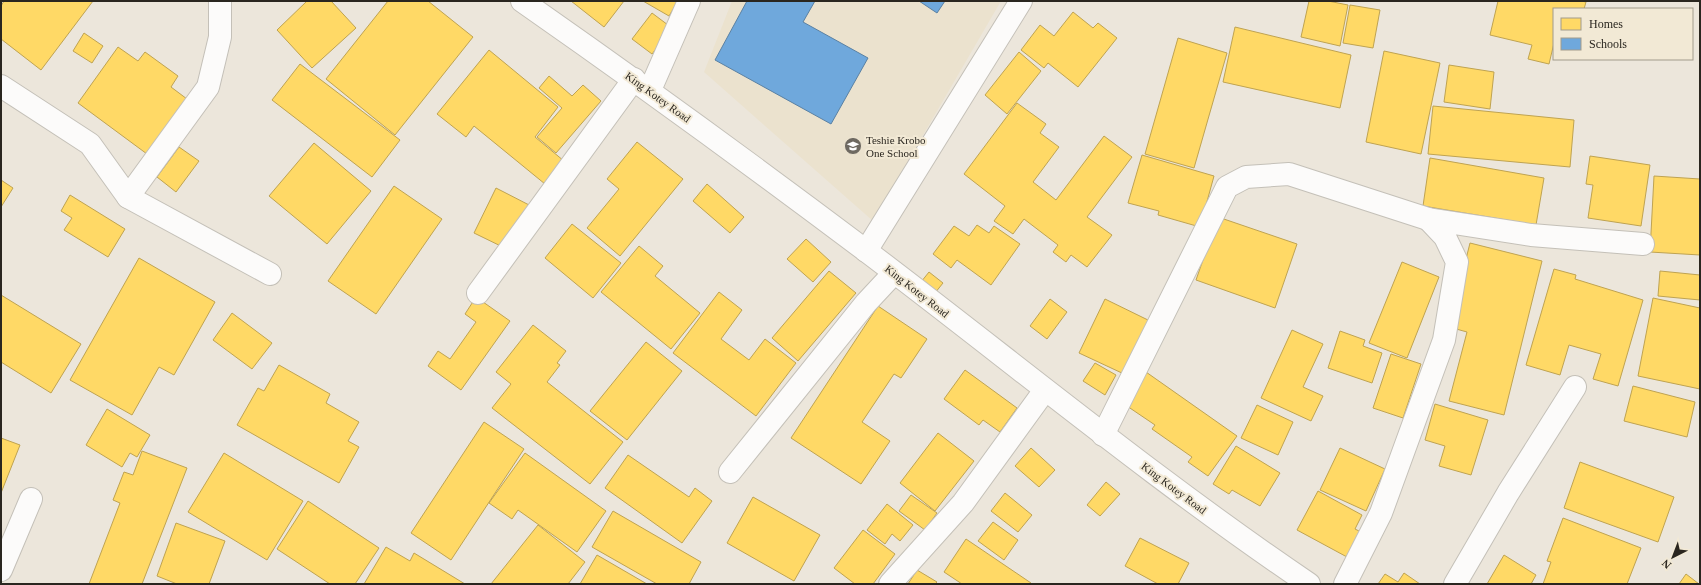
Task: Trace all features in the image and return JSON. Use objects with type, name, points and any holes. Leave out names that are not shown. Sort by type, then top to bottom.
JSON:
[{"type":"street","points":[[128,197],[208,87],[220,37],[220,1]]},
{"type":"street","name":"King Kotey Road","points":[[522,1],[642,85],[866,251],[1102,435],[1242,539],[1309,584]]},
{"type":"street","points":[[478,293],[642,85],[689,1]]},
{"type":"street","points":[[866,251],[1021,1]]},
{"type":"street","points":[[1,86],[90,144],[128,197],[270,274]]},
{"type":"street","points":[[1102,435],[1227,187],[1246,177],[1289,174],[1428,220],[1530,235],[1643,244]]},
{"type":"street","points":[[1345,584],[1381,513],[1444,340],[1457,262],[1445,237],[1428,220]]},
{"type":"street","points":[[730,472],[866,303],[894,273]]},
{"type":"street","points":[[1455,584],[1512,487],[1575,387]]},
{"type":"street","points":[[890,584],[963,503],[1045,390]]},
{"type":"street","points":[[1,570],[31,499]]},
{"type":"shaded area","name":"Teshie Krobo One School","points":[[732,1],[1001,1],[873,221],[704,72]]},
{"type":"building: Homes","points":[[4,1],[93,1],[41,70],[1,39],[1,6]]},
{"type":"building: Homes","points":[[307,1],[331,1],[356,28],[312,68],[277,30]]},
{"type":"building: Homes","points":[[388,1],[428,1],[473,37],[395,135],[326,79]]},
{"type":"building: Homes","points":[[571,1],[624,1],[604,27]]},
{"type":"building: Homes","points":[[643,1],[678,1],[669,16]]},
{"type":"building: Homes","points":[[1309,1],[1328,1],[1348,5],[1340,46],[1301,37]]},
{"type":"building: Homes","points":[[1498,1],[1586,2],[1584,8],[1553,8],[1553,47],[1549,64],[1528,59],[1532,45],[1490,35]]},
{"type":"building: Homes","points":[[1350,5],[1380,10],[1373,48],[1343,43]]},
{"type":"building: Homes","points":[[1073,12],[1093,28],[1098,23],[1117,38],[1078,87],[1048,63],[1044,68],[1021,50],[1040,25],[1054,36]]},
{"type":"building: Homes","points":[[652,13],[672,28],[652,54],[632,39]]},
{"type":"building: Homes","points":[[1235,27],[1351,55],[1340,108],[1223,82]]},
{"type":"building: Homes","points":[[84,33],[103,46],[92,63],[73,51]]},
{"type":"building: Homes","points":[[1178,38],[1227,53],[1194,168],[1145,154]]},
{"type":"building: Homes","points":[[118,47],[138,61],[145,52],[178,76],[171,87],[187,99],[147,154],[78,103]]},
{"type":"building: Homes","points":[[489,50],[558,107],[535,137],[564,161],[545,184],[474,126],[466,137],[437,114]]},
{"type":"building: Homes","points":[[1384,51],[1440,63],[1421,154],[1366,142]]},
{"type":"building: Homes","points":[[1019,52],[1041,71],[1007,114],[985,95]]},
{"type":"building: Homes","points":[[300,64],[400,140],[372,177],[272,100]]},
{"type":"building: Homes","points":[[1449,65],[1494,72],[1490,109],[1444,102]]},
{"type":"building: Homes","points":[[549,76],[572,96],[583,85],[601,101],[556,153],[537,137],[562,108],[539,88]]},
{"type":"building: Homes","points":[[1017,103],[1046,124],[1040,133],[1059,147],[1033,182],[1056,200],[1104,136],[1132,157],[1087,217],[1112,235],[1087,267],[1071,255],[1066,262],[1053,252],[1058,245],[1024,219],[1013,234],[994,221],[1005,206],[964,174]]},
{"type":"building: Homes","points":[[1433,106],[1574,120],[1570,167],[1428,154]]},
{"type":"building: Homes","points":[[637,142],[683,179],[620,256],[587,228],[619,189],[607,179]]},
{"type":"building: Homes","points":[[314,143],[371,191],[327,244],[269,196]]},
{"type":"building: Homes","points":[[179,147],[199,161],[176,192],[157,177]]},
{"type":"building: Homes","points":[[1142,155],[1214,176],[1200,227],[1158,215],[1159,211],[1128,203]]},
{"type":"building: Homes","points":[[1590,156],[1650,165],[1641,226],[1588,218],[1593,185],[1586,184]]},
{"type":"building: Homes","points":[[1430,158],[1544,178],[1536,225],[1423,206]]},
{"type":"building: Homes","points":[[1654,176],[1700,179],[1700,255],[1650,252]]},
{"type":"building: Homes","points":[[1,180],[13,188],[1,207]]},
{"type":"building: Homes","points":[[707,184],[744,217],[730,233],[693,201]]},
{"type":"building: Homes","points":[[394,186],[442,219],[376,314],[328,281]]},
{"type":"building: Homes","points":[[496,188],[533,207],[511,251],[474,233]]},
{"type":"building: Homes","points":[[70,195],[125,229],[108,257],[64,230],[72,218],[61,211]]},
{"type":"building: Homes","points":[[1218,217],[1297,244],[1275,308],[1196,280]]},
{"type":"building: Homes","points":[[572,224],[621,263],[593,298],[545,258]]},
{"type":"building: Homes","points":[[977,225],[989,233],[994,226],[1020,244],[991,285],[957,260],[951,268],[933,254],[954,226],[969,236]]},
{"type":"building: Homes","points":[[806,239],[831,262],[813,282],[787,259]]},
{"type":"building: Homes","points":[[1470,243],[1542,261],[1504,415],[1449,401],[1467,332],[1449,327]]},
{"type":"building: Homes","points":[[639,246],[663,266],[655,276],[700,313],[671,349],[601,292]]},
{"type":"building: Homes","points":[[139,258],[215,302],[174,375],[159,367],[132,415],[70,380]]},
{"type":"building: Homes","points":[[1402,262],[1439,277],[1407,358],[1369,343]]},
{"type":"building: Homes","points":[[1554,269],[1576,275],[1575,279],[1643,300],[1618,386],[1593,379],[1601,354],[1569,345],[1560,375],[1526,365]]},
{"type":"building: Homes","points":[[829,271],[856,293],[798,361],[772,338]]},
{"type":"building: Homes","points":[[1660,271],[1700,275],[1700,300],[1658,296]]},
{"type":"building: Homes","points":[[929,272],[943,283],[935,293],[921,282]]},
{"type":"building: Homes","points":[[719,292],[742,310],[721,339],[749,360],[765,339],[796,363],[756,416],[673,353]]},
{"type":"building: Homes","points":[[1,295],[81,344],[51,393],[1,362]]},
{"type":"building: Homes","points":[[476,297],[510,321],[461,390],[428,366],[438,351],[450,359],[476,322],[465,314]]},
{"type":"building: Homes","points":[[1653,298],[1700,308],[1700,389],[1638,376]]},
{"type":"building: Homes","points":[[1050,299],[1067,312],[1047,339],[1030,326]]},
{"type":"building: Homes","points":[[1105,299],[1150,321],[1124,374],[1079,353]]},
{"type":"building: Homes","points":[[878,306],[927,339],[901,378],[894,374],[862,422],[890,441],[861,484],[791,438]]},
{"type":"building: Homes","points":[[232,313],[272,343],[252,369],[213,340]]},
{"type":"building: Homes","points":[[533,325],[566,351],[557,363],[560,365],[547,382],[623,442],[590,484],[492,408],[511,384],[496,372]]},
{"type":"building: Homes","points":[[1292,330],[1323,344],[1303,387],[1323,396],[1311,421],[1261,398]]},
{"type":"building: Homes","points":[[1340,331],[1365,340],[1363,346],[1382,353],[1372,383],[1328,368]]},
{"type":"building: Homes","points":[[646,342],[682,371],[627,440],[590,411]]},
{"type":"building: Homes","points":[[1391,354],[1421,364],[1403,418],[1373,408]]},
{"type":"building: Homes","points":[[1095,363],[1116,375],[1105,395],[1083,381]]},
{"type":"building: Homes","points":[[279,365],[330,394],[326,403],[359,422],[348,441],[359,447],[339,483],[237,425],[258,388],[264,391]]},
{"type":"building: Homes","points":[[965,370],[1017,408],[1000,432],[983,420],[979,425],[944,399]]},
{"type":"building: Homes","points":[[1146,372],[1237,436],[1208,476],[1188,462],[1192,457],[1152,429],[1155,425],[1124,404]]},
{"type":"building: Homes","points":[[1633,386],[1695,402],[1687,437],[1624,421]]},
{"type":"building: Homes","points":[[1435,404],[1488,420],[1471,475],[1439,466],[1445,446],[1425,440]]},
{"type":"building: Homes","points":[[1257,405],[1293,422],[1278,455],[1241,438]]},
{"type":"building: Homes","points":[[107,409],[150,435],[137,457],[130,453],[122,467],[86,445]]},
{"type":"building: Homes","points":[[484,422],[524,449],[451,560],[411,533]]},
{"type":"building: Homes","points":[[938,433],[974,461],[935,511],[900,483]]},
{"type":"building: Homes","points":[[1,438],[20,445],[1,493]]},
{"type":"building: Homes","points":[[1236,446],[1280,473],[1260,506],[1232,490],[1229,494],[1213,484]]},
{"type":"building: Homes","points":[[1031,448],[1055,470],[1039,487],[1015,466]]},
{"type":"building: Homes","points":[[1340,448],[1385,469],[1366,511],[1320,490]]},
{"type":"building: Homes","points":[[142,451],[187,468],[142,584],[89,584],[120,503],[113,500],[124,472],[133,475]]},
{"type":"building: Homes","points":[[224,453],[303,501],[267,560],[188,512]]},
{"type":"building: Homes","points":[[525,453],[606,511],[577,552],[518,510],[512,519],[489,503]]},
{"type":"building: Homes","points":[[628,455],[689,497],[695,488],[712,501],[682,543],[605,488]]},
{"type":"building: Homes","points":[[1580,462],[1674,497],[1658,542],[1564,508]]},
{"type":"building: Homes","points":[[1106,482],[1120,494],[1100,516],[1087,505]]},
{"type":"building: Homes","points":[[1318,491],[1362,515],[1355,529],[1361,532],[1347,557],[1297,530]]},
{"type":"building: Homes","points":[[1005,493],[1032,515],[1018,532],[991,511]]},
{"type":"building: Homes","points":[[911,495],[937,513],[925,530],[899,511]]},
{"type":"building: Homes","points":[[753,497],[820,535],[794,581],[727,543]]},
{"type":"building: Homes","points":[[308,501],[379,548],[355,584],[330,584],[277,549]]},
{"type":"building: Homes","points":[[887,504],[913,525],[900,541],[892,534],[885,544],[867,530]]},
{"type":"building: Homes","points":[[613,511],[701,562],[689,584],[657,584],[592,547]]},
{"type":"building: Homes","points":[[1563,518],[1641,548],[1627,584],[1543,584],[1551,562],[1547,561]]},
{"type":"building: Homes","points":[[993,522],[1018,540],[1004,560],[978,541]]},
{"type":"building: Homes","points":[[176,523],[225,541],[209,584],[177,584],[157,576]]},
{"type":"building: Homes","points":[[538,525],[585,562],[568,584],[491,584]]},
{"type":"building: Homes","points":[[863,530],[895,554],[873,584],[855,584],[834,568]]},
{"type":"building: Homes","points":[[1140,538],[1189,563],[1178,584],[1158,584],[1125,566]]},
{"type":"building: Homes","points":[[966,539],[1031,583],[962,584],[944,572]]},
{"type":"building: Homes","points":[[386,547],[410,561],[414,553],[465,584],[364,584]]},
{"type":"building: Homes","points":[[597,555],[647,584],[580,584]]},
{"type":"building: Homes","points":[[1504,555],[1536,575],[1531,584],[1487,584]]},
{"type":"building: Homes","points":[[917,570],[937,582],[935,584],[908,584]]},
{"type":"building: Homes","points":[[1404,573],[1420,584],[1378,584],[1385,574],[1398,582]]},
{"type":"building: Homes","points":[[1686,574],[1699,584],[1679,584]]},
{"type":"building: Schools","points":[[747,1],[815,1],[803,22],[868,58],[831,124],[715,60]]},
{"type":"building: Schools","points":[[919,1],[945,1],[937,13]]},
{"type":"place","name":"Teshie Krobo One School","points":[[853,146]]}]
